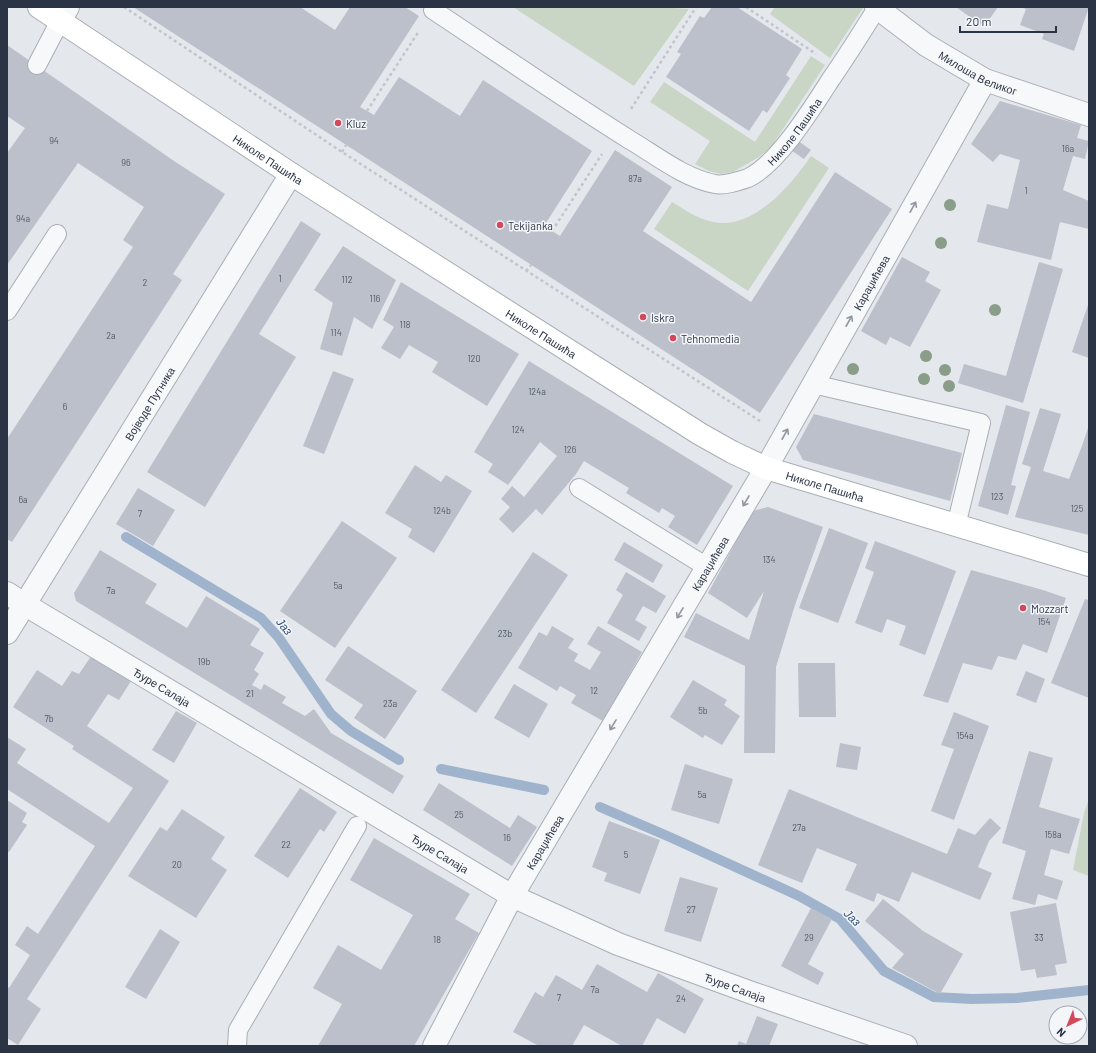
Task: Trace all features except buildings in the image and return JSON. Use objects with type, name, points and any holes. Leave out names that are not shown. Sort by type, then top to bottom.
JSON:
[{"type":"street","name":"Николе Пашића","points":[[39,7],[64,14],[291,174],[700,434],[732,452],[766,468],[1089,565]]},
{"type":"street","name":"Милоша Великог","points":[[877,8],[926,45],[985,80],[1089,115]]},
{"type":"street","name":"Караџићева","points":[[434,1046],[512,896],[784,437],[985,80]]},
{"type":"street","name":"Војводе Путника","points":[[7,633],[16,599],[291,174]]},
{"type":"street","name":"Ђуре Салаја","points":[[16,599],[512,896],[618,944],[752,994],[906,1046]]},
{"type":"lane","name":"Николе Пашића","points":[[432,8],[617,131],[676,168],[702,181],[717,185],[732,183],[748,177],[762,169],[776,155],[809,113],[877,8]]},
{"type":"lane","points":[[36,65],[64,14]]},
{"type":"lane","points":[[7,310],[57,234]]},
{"type":"lane","points":[[813,384],[981,424],[956,526]]},
{"type":"lane","points":[[579,488],[707,567]]},
{"type":"lane","points":[[237,1046],[238,1030],[357,826]]},
{"type":"path","points":[[124,7],[342,152],[784,437]]},
{"type":"path","points":[[746,7],[838,69]]},
{"type":"path","points":[[367,111],[432,8]]},
{"type":"path","points":[[342,152],[346,145]]},
{"type":"path","points":[[526,271],[530,265]]},
{"type":"green space","points":[[513,7],[660,7],[689,9],[634,86]]},
{"type":"green space","points":[[775,7],[863,8],[830,58],[770,14]]},
{"type":"green space","points":[[811,56],[825,65],[771,147],[759,157],[733,172],[721,174],[709,171],[695,164],[710,141],[650,102],[664,82],[755,142]]},
{"type":"green space","points":[[811,156],[829,168],[748,291],[654,229],[672,202],[707,221],[728,223],[743,219],[770,203],[782,192]]},
{"type":"green space","points":[[1089,799],[1089,876],[1073,870],[1084,813]]},
{"type":"waterway","name":"Јаз","points":[[126,537],[261,618],[279,638],[331,714],[351,731],[399,760]]},
{"type":"waterway","name":"Јаз","points":[[441,769],[544,790]]},
{"type":"waterway","name":"Јаз","points":[[600,807],[799,896],[840,919],[884,971],[934,997],[972,999],[1017,998],[1089,990]]},
{"type":"place","name":"Kluz","points":[[338,123]]},
{"type":"place","name":"Tekijanka","points":[[500,225]]},
{"type":"place","name":"Iskra","points":[[643,317]]},
{"type":"place","name":"Tehnomedia","points":[[673,338]]},
{"type":"place","name":"Mozzart","points":[[1023,608]]}]
